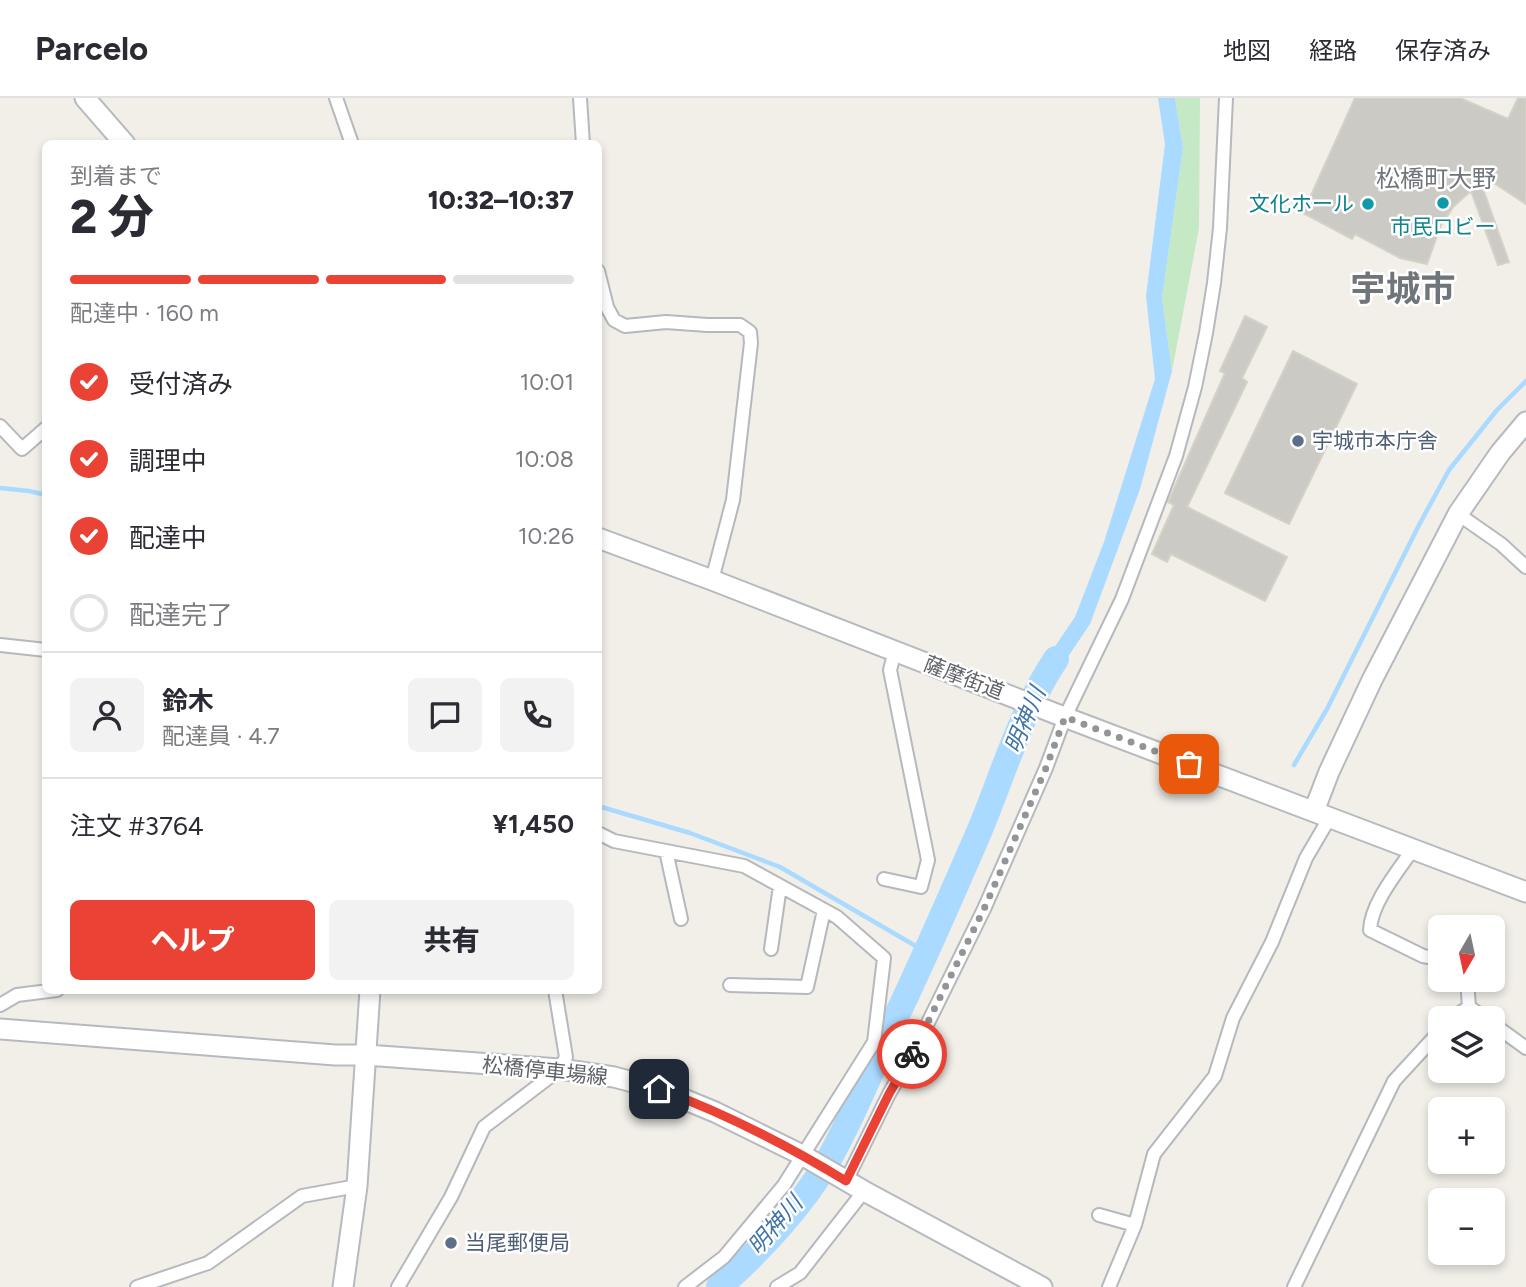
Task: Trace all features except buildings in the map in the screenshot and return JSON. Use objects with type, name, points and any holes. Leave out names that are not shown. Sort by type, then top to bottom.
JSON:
[{"type":"street","points":[[85,98],[122,140]]},
{"type":"street","points":[[336,98],[351,140]]},
{"type":"street","points":[[580,98],[583,140]]},
{"type":"street","points":[[840,1177],[919,1041],[984,909],[1046,768],[1062,716],[1122,599],[1175,456],[1195,387],[1206,333],[1220,228],[1226,98]]},
{"type":"street","points":[[602,287],[607,307],[614,320],[625,326],[666,322],[740,326],[750,331],[751,343],[735,486],[712,580]]},
{"type":"street","points":[[1109,1287],[1135,1225],[1154,1154],[1214,1076],[1233,1018],[1272,942],[1306,858],[1322,814],[1329,772],[1372,680],[1458,514],[1493,462],[1526,422]]},
{"type":"street","points":[[0,426],[22,449],[42,432]]},
{"type":"street","points":[[1458,514],[1501,544],[1526,567]]},
{"type":"street","name":"薩摩街道","points":[[602,539],[1526,891]]},
{"type":"street","points":[[0,645],[42,650]]},
{"type":"street","points":[[884,879],[921,887],[928,860],[890,670],[895,651]]},
{"type":"street","points":[[602,834],[614,841],[744,866],[837,917],[884,958],[874,1042],[806,1158],[724,1257],[685,1287]]},
{"type":"street","points":[[1413,849],[1370,919],[1370,930],[1428,957]]},
{"type":"street","points":[[666,851],[681,919]]},
{"type":"street","points":[[771,949],[780,886]]},
{"type":"street","points":[[730,985],[807,987],[824,910]]},
{"type":"street","points":[[0,1005],[17,995],[42,992]]},
{"type":"street","points":[[343,1287],[356,1186],[370,994]]},
{"type":"street","points":[[398,1287],[451,1197],[484,1127],[560,1069],[566,1057],[556,994]]},
{"type":"street","name":"松橋停車場線","points":[[0,1029],[560,1069],[614,1077],[659,1089],[715,1112],[806,1158],[1042,1287]]},
{"type":"street","points":[[1505,1033],[1526,1048]]},
{"type":"street","points":[[1294,1287],[1394,1082],[1428,1044]]},
{"type":"street","points":[[136,1287],[208,1263],[302,1196],[356,1186]]},
{"type":"street","points":[[777,1287],[800,1273],[864,1191]]},
{"type":"street","points":[[1099,1215],[1135,1225]]},
{"type":"green space","points":[[1175,98],[1200,98],[1199,228],[1172,371],[1162,298],[1183,148]]},
{"type":"water","points":[[1158,98],[1175,98],[1183,148],[1162,298],[1172,371],[1140,489],[1090,624],[1045,691],[1030,683],[1075,617],[1104,542],[1155,379],[1146,296],[1165,144]]},
{"type":"waterway","points":[[1294,765],[1327,709],[1449,470],[1497,410],[1526,381]]},
{"type":"waterway","points":[[0,488],[42,494]]},
{"type":"waterway","name":"明神川","points":[[719,1287],[764,1244],[793,1211],[837,1143],[957,882],[1023,722],[1056,659]]},
{"type":"waterway","points":[[602,807],[690,833],[780,867],[926,952]]},
{"type":"way so far","points":[[912,1054],[984,909],[1046,768],[1065,717],[1189,764]]},
{"type":"place","name":"市民ロビー","points":[[1443,203]]},
{"type":"place","name":"文化ホール","points":[[1368,204]]},
{"type":"place","name":"宇城市本庁舎","points":[[1298,441]]},
{"type":"place","name":"当尾郵便局","points":[[451,1243]]},
{"type":"district","name":"松橋町大野","points":[[1436,179]]},
{"type":"district","name":"宇城市","points":[[1403,289]]},
{"type":"route","points":[[659,1089],[715,1112],[802,1155],[846,1181],[912,1054]]}]
